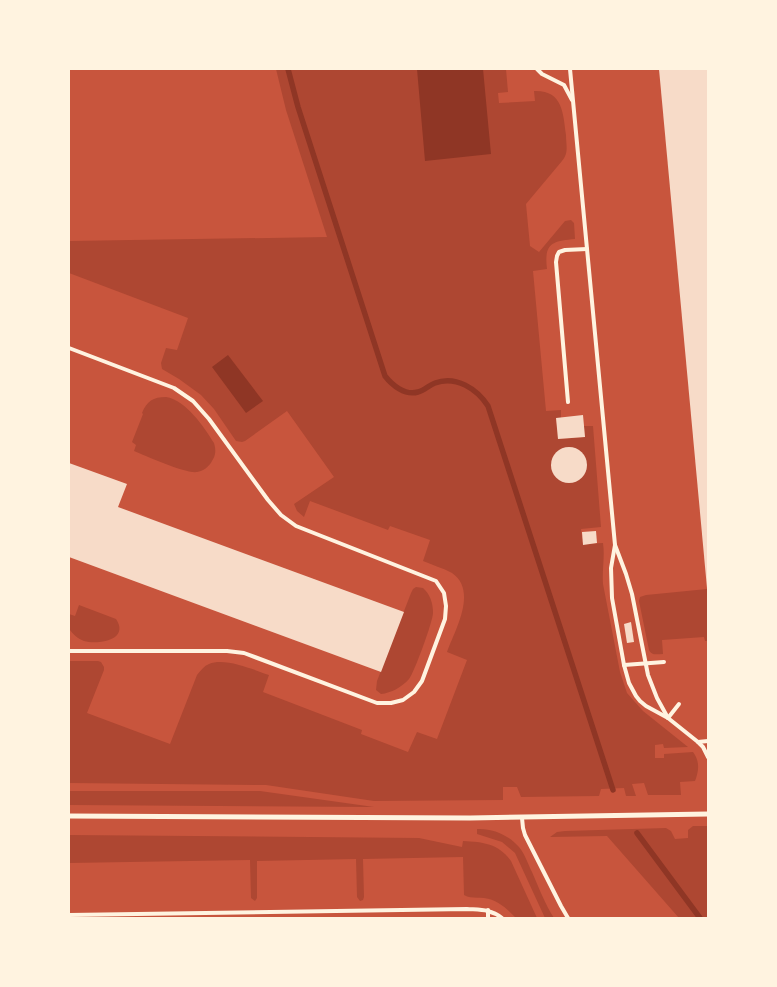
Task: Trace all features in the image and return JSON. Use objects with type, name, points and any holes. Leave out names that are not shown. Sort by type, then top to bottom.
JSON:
[{"type":"street","points":[[69,816],[522,818],[708,814]]},
{"type":"lane","points":[[537,69],[542,74],[564,86],[573,102]]},
{"type":"lane","points":[[570,69],[615,545],[611,568],[612,598],[624,666],[629,683],[636,696],[646,706],[668,718],[698,742],[708,757]]},
{"type":"lane","points":[[568,402],[556,262],[559,252],[587,249]]},
{"type":"lane","points":[[69,348],[174,388],[180,392],[193,401],[209,419],[281,515],[296,526],[436,581],[444,592],[446,606],[445,619],[422,682],[414,692],[403,700],[391,703],[377,702],[244,653],[227,651],[69,651]]},
{"type":"lane","points":[[615,545],[630,584],[651,683],[668,718]]},
{"type":"lane","points":[[624,666],[664,662]]},
{"type":"lane","points":[[668,718],[679,704]]},
{"type":"lane","points":[[698,742],[708,742]]},
{"type":"lane","points":[[522,818],[525,835],[560,906],[568,918]]},
{"type":"lane","points":[[69,915],[78,917],[218,916],[467,909],[488,910],[502,918]]},
{"type":"lane","points":[[488,910],[488,918]]},
{"type":"shaded area","points":[[276,69],[506,69],[508,92],[498,93],[499,103],[535,101],[534,91],[551,94],[560,104],[566,135],[566,155],[526,204],[530,246],[539,252],[565,221],[571,220],[574,223],[575,239],[560,241],[551,245],[547,254],[547,269],[533,271],[546,411],[561,410],[561,418],[556,419],[559,439],[585,437],[584,426],[593,426],[601,527],[581,529],[583,544],[603,543],[603,584],[620,672],[627,693],[643,711],[688,747],[664,748],[663,744],[655,745],[655,758],[664,758],[664,754],[693,752],[697,759],[698,770],[695,781],[680,782],[681,795],[648,795],[644,783],[632,784],[636,796],[626,796],[624,788],[601,789],[599,796],[521,797],[517,787],[503,787],[503,800],[374,801],[266,785],[69,783],[69,661],[98,661],[104,667],[87,713],[170,744],[197,675],[207,665],[223,662],[269,675],[263,692],[362,730],[361,734],[408,752],[417,732],[437,739],[467,660],[447,652],[462,611],[463,590],[460,581],[452,573],[423,561],[430,540],[390,526],[388,530],[310,501],[304,517],[297,511],[294,504],[334,477],[287,411],[245,441],[236,441],[214,409],[201,395],[162,369],[161,363],[166,348],[177,350],[188,318],[69,273],[69,241],[327,237],[286,110]]},
{"type":"shaded area","points":[[417,69],[483,69],[491,154],[425,161]]},
{"type":"shaded area","points":[[228,355],[263,401],[246,413],[212,367]]},
{"type":"shaded area","points":[[166,397],[181,403],[194,415],[214,443],[214,457],[204,470],[192,472],[184,470],[134,451],[136,445],[132,442],[144,409],[151,401]]},
{"type":"shaded area","points":[[416,587],[423,588],[428,593],[432,602],[433,613],[427,636],[409,679],[396,689],[381,694],[376,690],[377,681],[411,593]]},
{"type":"shaded area","points":[[707,589],[708,641],[705,641],[704,637],[662,640],[663,654],[652,653],[649,650],[639,601],[640,597]]},
{"type":"shaded area","points":[[79,605],[116,619],[119,632],[116,636],[104,641],[90,642],[76,636],[69,629],[69,614],[75,616]]},
{"type":"shaded area","points":[[69,791],[260,791],[374,807],[69,805]]},
{"type":"shaded area","points":[[693,826],[708,826],[708,918],[679,918],[607,836],[550,837],[557,832],[565,831],[666,828],[671,831],[675,839],[688,838],[688,830]]},
{"type":"shaded area","points":[[477,829],[500,833],[519,847],[554,918],[545,918],[515,853],[502,842],[477,834]]},
{"type":"shaded area","points":[[69,835],[419,838],[462,847],[463,841],[484,843],[496,847],[511,861],[537,918],[516,918],[498,903],[484,898],[464,895],[463,857],[363,859],[364,897],[360,901],[357,897],[356,859],[257,861],[257,898],[255,901],[251,898],[250,860],[69,863]]},
{"type":"building","points":[[659,69],[708,69],[708,588],[707,588]]},
{"type":"building","points":[[583,415],[585,437],[558,439],[556,418]]},
{"type":"building","points":[[569,447],[581,453],[587,465],[581,477],[569,483],[557,477],[551,465],[557,453]]},
{"type":"building","points":[[69,463],[127,484],[118,507],[404,612],[381,672],[69,557]]},
{"type":"building","points":[[596,531],[597,543],[583,545],[582,532]]},
{"type":"building","points":[[631,622],[634,642],[627,643],[624,624]]},
{"type":"waterway","points":[[288,69],[298,107],[385,376],[395,386],[413,393],[443,381],[458,382],[472,389],[488,406],[613,790]]},
{"type":"waterway","points":[[637,833],[700,918]]}]
